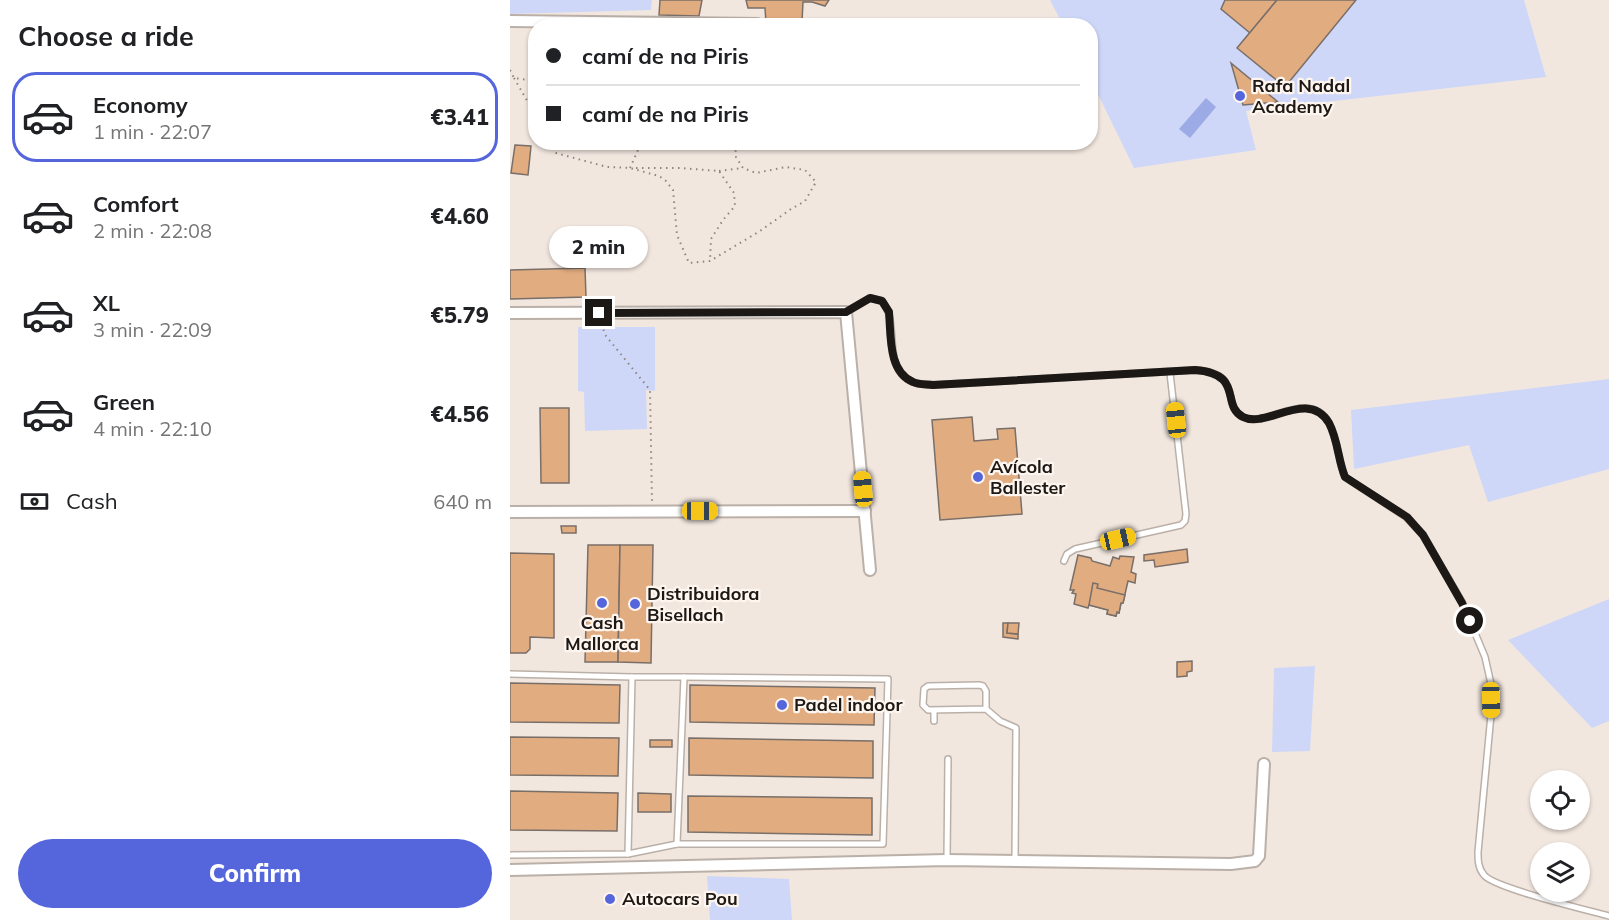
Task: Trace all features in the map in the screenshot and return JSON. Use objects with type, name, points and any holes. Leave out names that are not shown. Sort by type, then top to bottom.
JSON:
[{"type":"street","points":[[510,21],[528,21]]},
{"type":"street","points":[[510,313],[846,312],[870,570]]},
{"type":"street","points":[[510,512],[865,511]]},
{"type":"street","points":[[510,870],[947,860],[1231,864],[1255,861],[1259,856],[1264,764]]},
{"type":"lane","points":[[846,312],[870,298],[882,301],[889,312],[893,357],[901,374],[914,383],[933,385],[1195,370],[1213,372],[1224,380],[1238,413],[1252,420],[1298,409],[1313,410],[1323,415],[1332,432],[1345,477],[1407,517],[1423,535],[1462,603],[1485,657],[1491,684],[1491,715],[1478,852],[1479,865],[1484,876],[1501,885],[1609,916]]},
{"type":"lane","points":[[1064,561],[1067,554],[1075,549],[1181,525],[1185,521],[1170,373]]},
{"type":"lane","points":[[510,674],[888,679],[883,844],[677,844],[628,854],[510,855]]},
{"type":"lane","points":[[628,854],[632,677]]},
{"type":"lane","points":[[677,844],[684,677]]},
{"type":"lane","points":[[986,709],[986,691],[983,686],[924,689],[923,705],[928,710],[986,709],[1000,720],[1016,728],[1015,861]]},
{"type":"lane","points":[[934,711],[934,721]]},
{"type":"lane","points":[[947,860],[948,759]]},
{"type":"path","points":[[510,70],[528,102]]},
{"type":"path","points":[[514,78],[528,80]]},
{"type":"path","points":[[554,150],[556,153],[607,167],[718,171],[743,168],[756,173],[786,167],[804,170],[816,182],[805,201],[760,231],[710,261],[689,263],[677,235],[674,190],[659,176],[630,168]]},
{"type":"path","points":[[630,168],[638,150]]},
{"type":"path","points":[[736,150],[736,157],[743,168]]},
{"type":"path","points":[[710,261],[711,239],[735,206],[734,194],[718,171]]},
{"type":"path","points":[[599,313],[600,323],[606,336],[650,390],[652,511]]},
{"type":"shaded area","points":[[510,0],[652,0],[651,10],[510,14]]},
{"type":"shaded area","name":"Rafa Nadal Academy","points":[[1050,0],[1524,0],[1546,77],[1246,111],[1256,150],[1134,168],[1098,94],[1098,18],[1059,18]]},
{"type":"shaded area","points":[[578,327],[655,327],[655,391],[646,390],[647,429],[585,431],[584,392],[578,391]]},
{"type":"shaded area","points":[[1609,379],[1609,469],[1488,502],[1469,445],[1354,469],[1351,410]]},
{"type":"shaded area","points":[[1609,599],[1609,721],[1592,728],[1508,640]]},
{"type":"shaded area","points":[[1315,666],[1310,751],[1272,752],[1274,668]]},
{"type":"shaded area","points":[[707,876],[789,879],[792,920],[710,920]]},
{"type":"water","points":[[1206,98],[1216,107],[1190,138],[1179,129]]},
{"type":"building","points":[[660,0],[702,0],[699,16],[659,15]]},
{"type":"building","points":[[746,0],[829,0],[825,6],[803,2],[802,18],[766,18],[765,8],[748,8]]},
{"type":"building","points":[[1225,0],[1277,0],[1250,33],[1221,9]]},
{"type":"building","points":[[1277,0],[1356,0],[1285,87],[1237,48]]},
{"type":"building","points":[[1231,63],[1278,102],[1243,105]]},
{"type":"building","points":[[515,145],[528,146],[528,150],[531,150],[528,175],[511,173]]},
{"type":"building","points":[[585,268],[586,297],[510,299],[510,270]]},
{"type":"building","points":[[540,408],[569,408],[569,483],[541,483]]},
{"type":"building","name":"Avícola Ballester","points":[[972,417],[974,441],[998,439],[997,429],[1015,428],[1022,514],[940,520],[932,420]]},
{"type":"building","points":[[561,526],[576,526],[576,533],[562,533]]},
{"type":"building","name":"Cash Mallorca","points":[[588,545],[620,545],[618,662],[585,662]]},
{"type":"building","name":"Distribuidora Bisellach","points":[[620,545],[653,545],[651,663],[618,662]]},
{"type":"building","points":[[1187,549],[1188,562],[1155,567],[1154,560],[1144,561],[1144,555]]},
{"type":"building","points":[[510,553],[554,554],[554,638],[530,637],[530,649],[526,653],[510,653]]},
{"type":"building","points":[[1078,555],[1110,566],[1113,557],[1119,559],[1120,556],[1134,557],[1131,572],[1136,574],[1135,583],[1128,581],[1123,603],[1116,616],[1107,614],[1108,610],[1074,604],[1076,594],[1072,593],[1074,590],[1070,590]]},
{"type":"building","points":[[1093,583],[1098,584],[1097,588],[1125,595],[1116,616],[1107,614],[1108,610],[1089,605]]},
{"type":"building","points":[[1003,623],[1008,623],[1007,633],[1018,634],[1018,639],[1003,637]]},
{"type":"building","points":[[1008,623],[1019,623],[1018,634],[1007,633]]},
{"type":"building","points":[[1192,661],[1192,671],[1187,672],[1187,676],[1177,677],[1177,662]]},
{"type":"building","points":[[510,683],[620,685],[619,723],[510,722]]},
{"type":"building","name":"Padel indoor","points":[[690,685],[875,688],[874,725],[690,722]]},
{"type":"building","points":[[510,737],[619,738],[618,776],[510,775]]},
{"type":"building","points":[[689,738],[873,741],[873,778],[689,775]]},
{"type":"building","points":[[650,740],[672,740],[672,747],[650,747]]},
{"type":"building","points":[[510,791],[618,793],[617,831],[510,830]]},
{"type":"building","points":[[638,793],[671,794],[671,812],[638,812]]},
{"type":"building","points":[[688,796],[872,798],[872,835],[688,832]]},
{"type":"place","name":"Rafa Nadal Academy","points":[[1240,96]]},
{"type":"place","name":"Avícola Ballester","points":[[978,477]]},
{"type":"place","name":"Cash Mallorca","points":[[602,603]]},
{"type":"place","name":"Distribuidora Bisellach","points":[[635,604]]},
{"type":"place","name":"Padel indoor","points":[[782,705]]},
{"type":"place","name":"Autocars Pou","points":[[610,899]]},
{"type":"route","points":[[599,313],[846,312],[870,298],[882,301],[887,306],[893,357],[901,374],[914,383],[933,385],[1195,370],[1213,372],[1224,380],[1233,405],[1244,417],[1252,420],[1298,409],[1313,410],[1323,415],[1332,432],[1345,477],[1407,517],[1423,535],[1470,621]]}]
